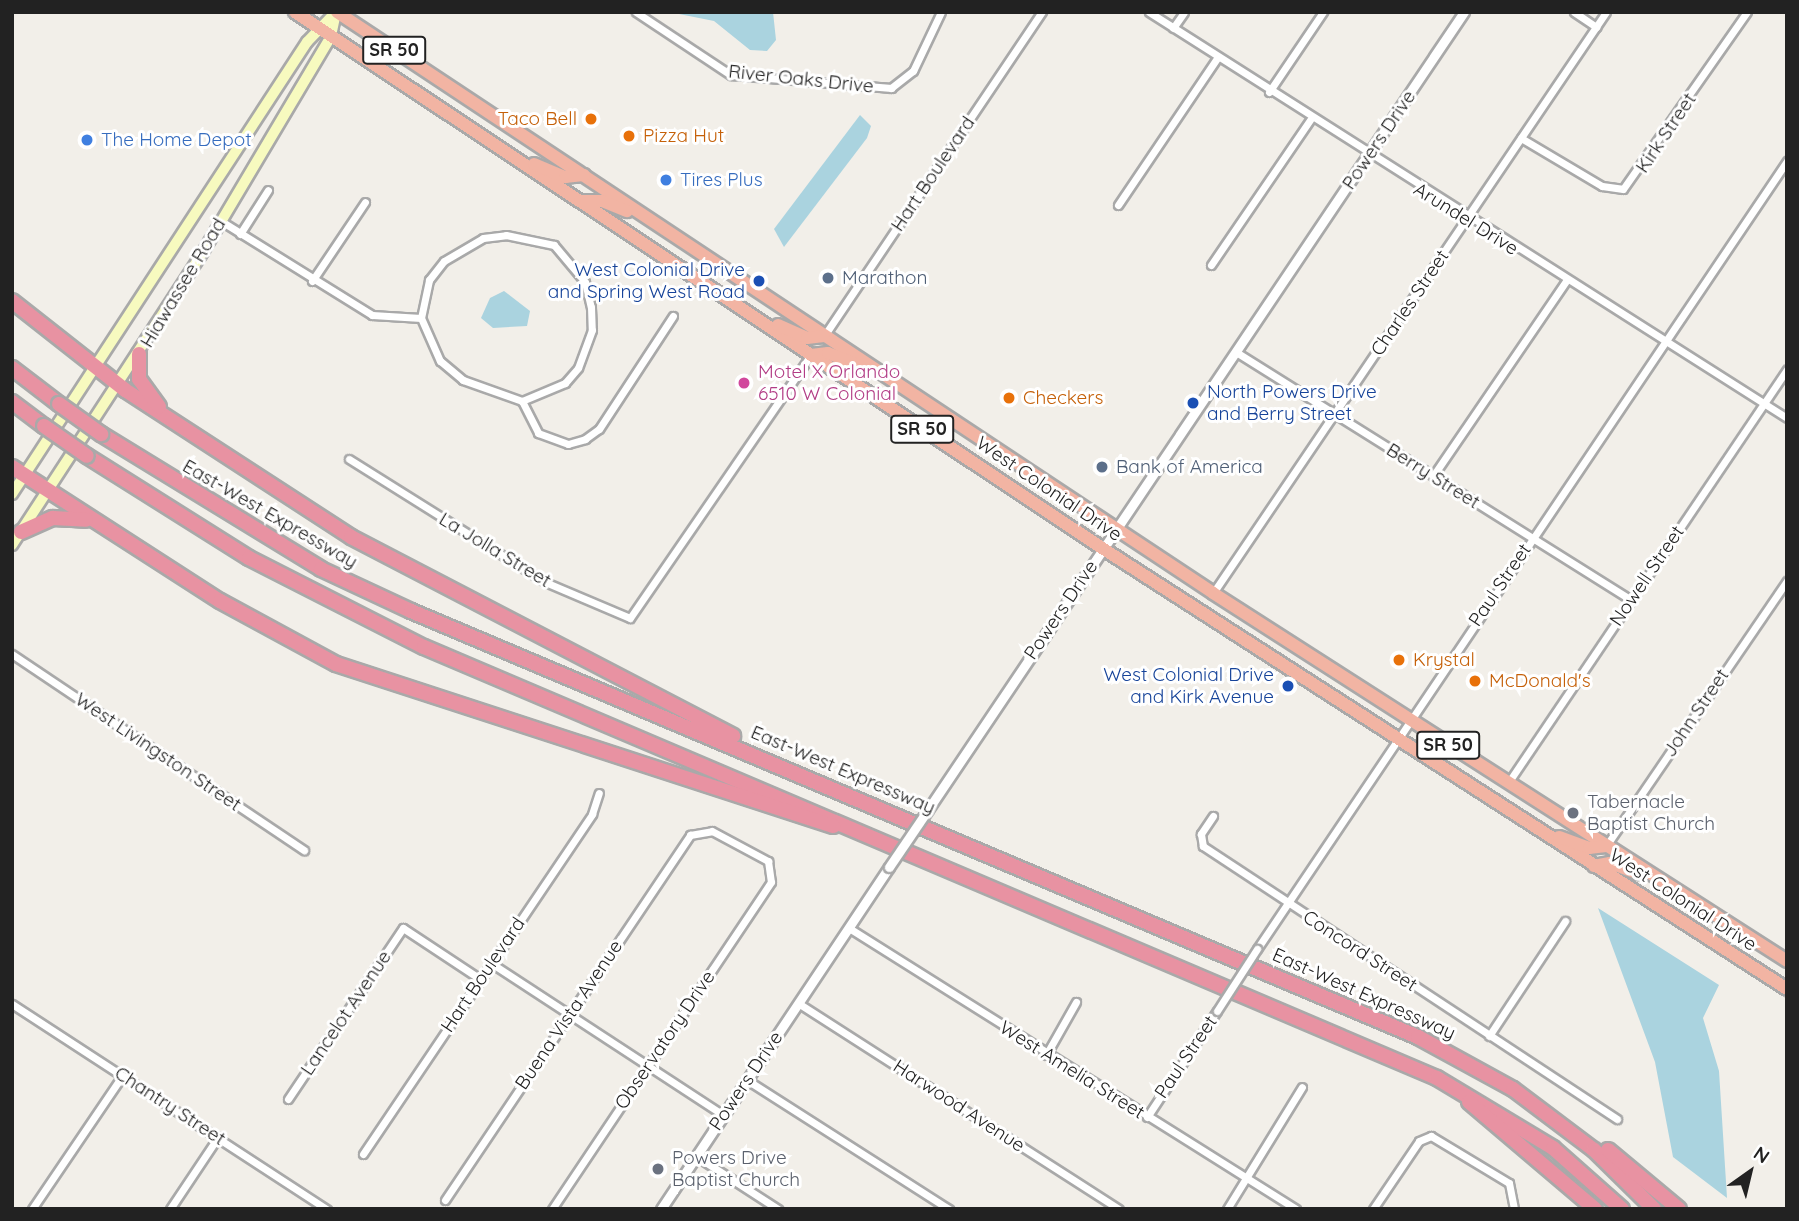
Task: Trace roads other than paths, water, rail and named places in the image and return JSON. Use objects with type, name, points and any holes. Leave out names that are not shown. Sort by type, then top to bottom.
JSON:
[{"type":"highway","name":"West Colonial Drive","points":[[295,12],[1102,548],[1787,989]]},
{"type":"highway","name":"West Colonial Drive","points":[[336,12],[1213,593],[1787,961]]},
{"type":"highway","points":[[508,153],[565,177],[584,175]]},
{"type":"highway","points":[[579,201],[602,201],[656,224]]},
{"type":"highway","points":[[12,301],[119,385],[435,585],[780,763]]},
{"type":"highway","points":[[742,309],[807,338],[824,336]]},
{"type":"highway","points":[[811,355],[828,353],[892,381]]},
{"type":"highway","points":[[139,354],[139,379],[169,418]]},
{"type":"highway","name":"East-West Expressway","points":[[12,368],[101,434],[321,569],[579,683],[780,763],[1418,1037],[1513,1088],[1594,1150],[1654,1209]]},
{"type":"highway","points":[[12,402],[86,456],[321,597],[845,828],[1437,1078],[1553,1148],[1622,1209]]},
{"type":"highway","points":[[18,471],[96,522],[336,664],[845,828]]},
{"type":"highway","points":[[21,532],[53,517],[96,522]]},
{"type":"highway","points":[[1533,827],[1589,848],[1606,846]]},
{"type":"highway","points":[[1594,866],[1610,863],[1661,881]]},
{"type":"highway","points":[[1437,1078],[1534,1152],[1595,1209]]},
{"type":"highway","points":[[1513,1088],[1575,1124],[1679,1209]]},
{"type":"main road","name":"Hiawassee Road","points":[[12,494],[18,471],[97,367],[317,26],[336,12]]},
{"type":"main road","name":"Hiawassee Road","points":[[12,545],[139,354],[221,221],[331,36],[336,12]]},
{"type":"street","name":"River Oaks Drive","points":[[636,12],[731,75],[891,88],[913,71],[941,12]]},
{"type":"street","name":"Hart Boulevard","points":[[824,336],[1042,12]]},
{"type":"street","name":"Arundel Drive","points":[[1149,12],[1368,157],[1787,418]]},
{"type":"street","points":[[1173,29],[1184,12]]},
{"type":"street","points":[[1269,92],[1323,12]]},
{"type":"street","name":"Powers Drive","points":[[661,1209],[1464,12]]},
{"type":"street","points":[[1574,12],[1596,27]]},
{"type":"street","name":"Charles Street","points":[[1213,593],[1606,12]]},
{"type":"street","name":"Kirk Street","points":[[1521,138],[1602,187],[1623,189],[1747,12]]},
{"type":"street","points":[[1118,205],[1217,58]]},
{"type":"street","points":[[1211,265],[1310,120]]},
{"type":"street","name":"Paul Street","points":[[1146,1117],[1787,161]]},
{"type":"street","points":[[240,234],[268,190]]},
{"type":"street","points":[[312,281],[365,202]]},
{"type":"street","points":[[221,221],[312,281],[387,320],[421,318]]},
{"type":"street","points":[[506,235],[554,244],[585,282],[593,330],[565,383],[522,401],[463,380],[440,361],[421,318],[429,280],[461,248],[506,235]]},
{"type":"street","points":[[1433,476],[1566,281]]},
{"type":"street","points":[[522,401],[538,433],[568,443],[585,439],[599,429],[673,316]]},
{"type":"street","name":"Berry Street","points":[[1236,352],[1632,600]]},
{"type":"street","name":"La Jolla Street","points":[[349,459],[545,582],[620,618],[630,618],[643,604],[811,355]]},
{"type":"street","name":"Nowell Street","points":[[1507,783],[1787,369]]},
{"type":"street","name":"John Street","points":[[1606,846],[1787,581]]},
{"type":"street","name":"West Livingston Street","points":[[12,654],[304,850]]},
{"type":"street","name":"Hart Boulevard","points":[[363,1154],[592,814],[599,793]]},
{"type":"street","name":"Concord Street","points":[[1213,817],[1200,842],[1288,904],[1617,1119]]},
{"type":"street","name":"Observatory Drive","points":[[552,1209],[771,882],[772,869],[712,831],[696,830]]},
{"type":"street","name":"Buena Vista Avenue","points":[[445,1200],[696,830]]},
{"type":"street","points":[[1489,1036],[1565,921]]},
{"type":"street","name":"Lancelot Avenue","points":[[288,1099],[403,928],[480,979]]},
{"type":"street","name":"West Amelia Street","points":[[849,928],[1046,1055],[1296,1209]]},
{"type":"street","points":[[491,963],[723,1115]]},
{"type":"street","points":[[1046,1055],[1076,1002]]},
{"type":"street","name":"Harwood Avenue","points":[[799,1003],[1119,1209]]},
{"type":"street","name":"Chantry Street","points":[[12,1004],[327,1209]]},
{"type":"street","points":[[32,1209],[122,1076]]},
{"type":"street","points":[[747,1080],[949,1209]]},
{"type":"street","points":[[1227,1209],[1302,1087]]},
{"type":"street","points":[[170,1209],[218,1137]]},
{"type":"street","points":[[1373,1209],[1424,1138],[1438,1138],[1509,1183],[1514,1209]]},
{"type":"street","points":[[696,1156],[778,1209]]},
{"type":"street","points":[[311,1209],[316,1201]]},
{"type":"water","points":[[669,12],[773,12],[776,40],[767,51],[750,50],[714,21]]},
{"type":"water","points":[[860,115],[871,126],[867,138],[784,247],[774,229]]},
{"type":"water","points":[[504,291],[530,311],[527,326],[493,328],[481,318],[490,298]]},
{"type":"water","points":[[1598,908],[1719,985],[1703,1018],[1719,1071],[1727,1198],[1673,1157],[1655,1062]]},
{"type":"place","name":"Taco Bell","points":[[591,119]]},
{"type":"place","name":"Pizza Hut","points":[[629,136]]},
{"type":"place","name":"The Home Depot","points":[[87,140]]},
{"type":"place","name":"Tires Plus","points":[[666,180]]},
{"type":"place","name":"Marathon","points":[[828,278]]},
{"type":"place","name":"West Colonial Drive and Spring West Road","points":[[759,281]]},
{"type":"place","name":"Motel X Orlando 6510 W Colonial","points":[[744,383]]},
{"type":"place","name":"Checkers","points":[[1009,398]]},
{"type":"place","name":"North Powers Drive and Berry Street","points":[[1193,403]]},
{"type":"place","name":"Bank of America","points":[[1102,467]]},
{"type":"place","name":"Krystal","points":[[1399,660]]},
{"type":"place","name":"McDonald's","points":[[1475,681]]},
{"type":"place","name":"West Colonial Drive and Kirk Avenue","points":[[1288,686]]},
{"type":"place","name":"Tabernacle Baptist Church","points":[[1573,813]]},
{"type":"place","name":"Powers Drive Baptist Church","points":[[658,1169]]}]
